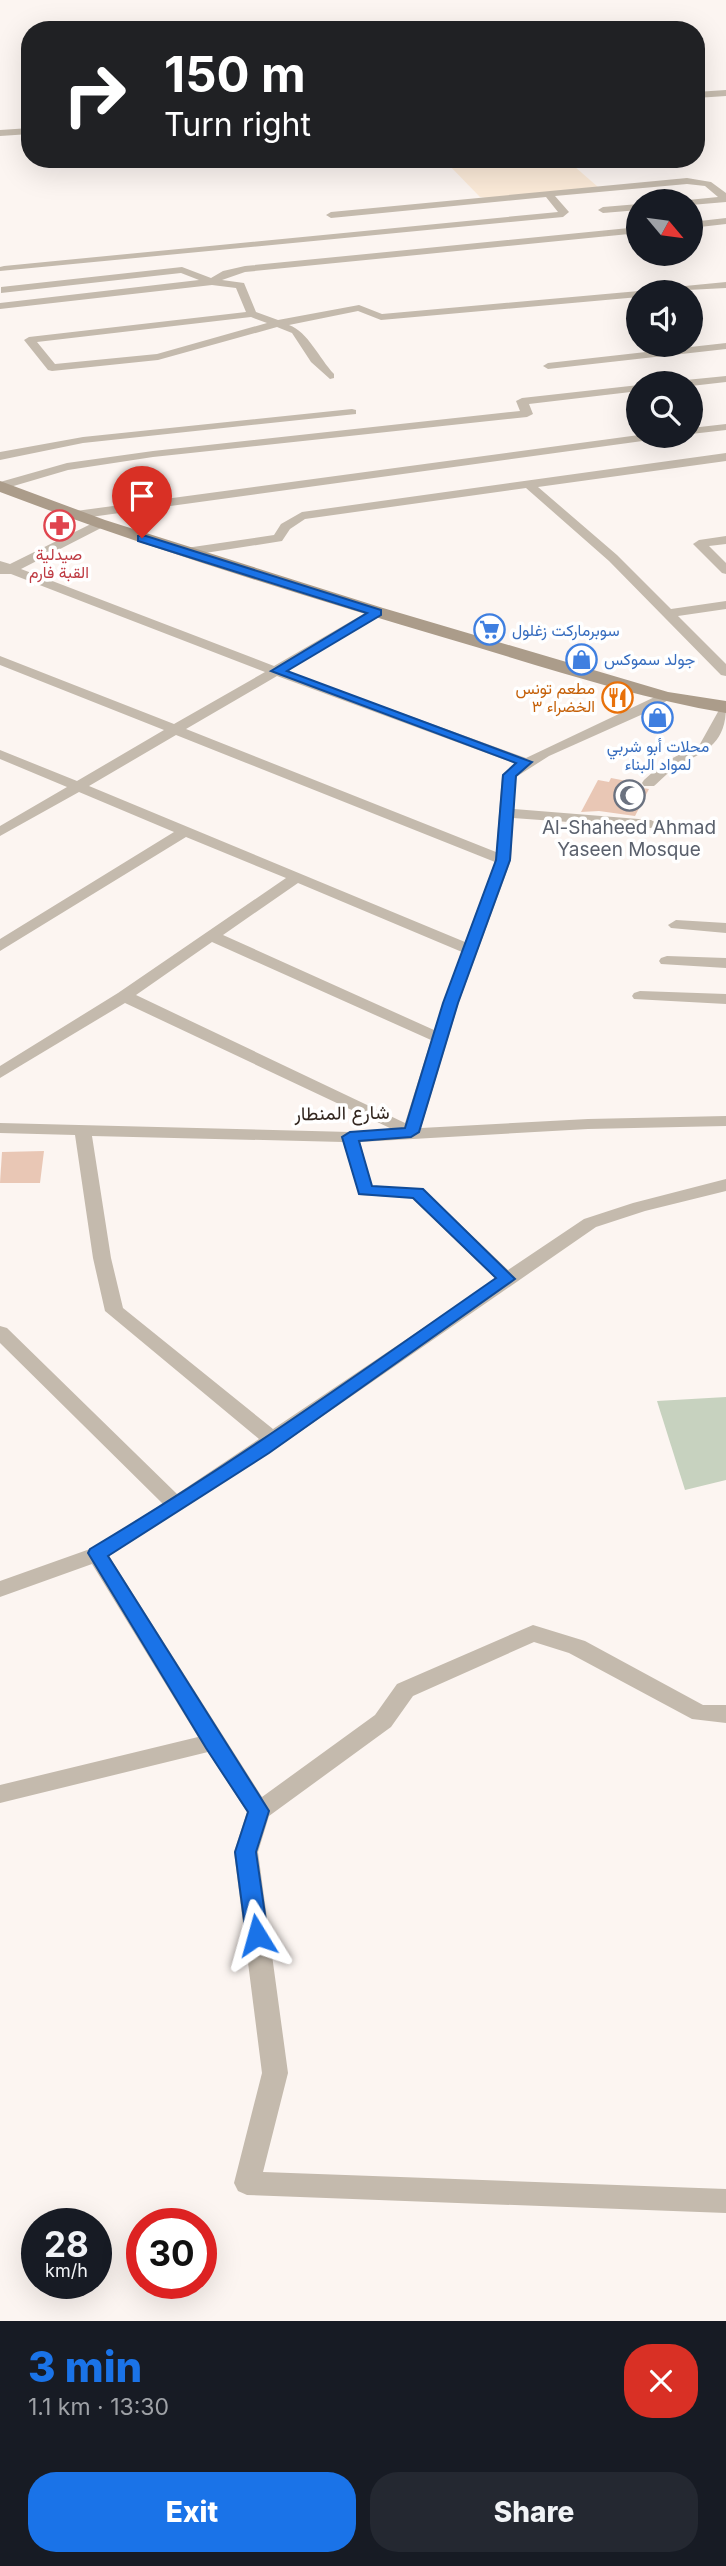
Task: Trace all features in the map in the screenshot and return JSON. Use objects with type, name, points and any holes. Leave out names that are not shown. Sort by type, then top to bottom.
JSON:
[{"type":"main road","points":[[0,486],[99,524],[377,612],[666,697],[726,708]]},
{"type":"street","points":[[705,95],[724,95]]},
{"type":"street","points":[[0,133],[21,132]]},
{"type":"street","points":[[331,215],[687,181],[708,184],[726,198]]},
{"type":"street","points":[[4,269],[562,215],[564,212],[547,193]]},
{"type":"street","points":[[704,201],[726,198]]},
{"type":"street","points":[[603,210],[626,208]]},
{"type":"street","points":[[704,224],[726,221]]},
{"type":"street","points":[[212,282],[227,273],[246,269],[626,231]]},
{"type":"street","points":[[1,290],[182,270],[212,282]]},
{"type":"street","points":[[0,306],[212,282],[240,285],[252,314]]},
{"type":"street","points":[[703,287],[726,285]]},
{"type":"street","points":[[330,376],[315,360],[296,331],[280,323],[252,314],[29,340],[52,368],[158,357],[280,323],[359,308],[381,317],[626,295]]},
{"type":"street","points":[[548,366],[726,346]]},
{"type":"street","points":[[703,381],[726,379]]},
{"type":"street","points":[[0,486],[67,467],[153,454],[527,414],[522,401],[626,389]]},
{"type":"street","points":[[0,456],[83,440],[352,412]]},
{"type":"street","points":[[703,430],[726,427]]},
{"type":"street","points":[[76,515],[626,440]]},
{"type":"street","points":[[186,552],[278,537],[285,527],[302,516],[726,457]]},
{"type":"street","points":[[530,485],[613,558],[726,672]]},
{"type":"street","points":[[4,569],[99,524]]},
{"type":"street","points":[[726,540],[699,544],[726,570]]},
{"type":"street","points":[[4,569],[525,762]]},
{"type":"street","points":[[667,614],[726,605]]},
{"type":"street","points":[[0,832],[377,612]]},
{"type":"street","points":[[711,657],[726,654]]},
{"type":"street","points":[[0,660],[503,860]]},
{"type":"street","points":[[124,996],[411,1132],[439,1038],[503,860],[509,775],[525,762],[634,715],[666,697]]},
{"type":"street","points":[[649,783],[668,766],[705,747],[726,708]]},
{"type":"street","points":[[0,754],[471,950]]},
{"type":"street","points":[[508,813],[651,824]]},
{"type":"street","points":[[0,946],[185,831]]},
{"type":"street","points":[[0,1073],[124,996],[296,878]]},
{"type":"street","points":[[676,925],[726,928]]},
{"type":"street","points":[[211,936],[439,1038]]},
{"type":"street","points":[[667,961],[726,963]]},
{"type":"street","points":[[640,996],[726,999]]},
{"type":"street","name":"شارع المنطار","points":[[1,1130],[350,1137],[411,1132],[726,1121]]},
{"type":"street","points":[[83,1132],[102,1258],[114,1311],[274,1440]]},
{"type":"street","points":[[350,1137],[365,1191],[417,1193],[507,1279]]},
{"type":"street","points":[[0,1589],[97,1553],[176,1505],[590,1223],[639,1207],[726,1185]]},
{"type":"street","points":[[0,1332],[176,1505]]},
{"type":"street","points":[[97,1553],[213,1742],[259,1811]]},
{"type":"street","points":[[726,1714],[700,1713],[576,1647],[533,1633],[405,1690],[383,1721],[259,1811],[246,1852],[275,2073],[247,2183],[726,2201]]},
{"type":"street","points":[[0,1794],[213,1742]]},
{"type":"shaded area","points":[[452,168],[576,168],[598,187],[486,198],[480,197]]},
{"type":"green space","points":[[726,1397],[726,1480],[685,1490],[657,1401]]},
{"type":"building","name":"Al-Shaheed Ahmad Yaseen Mosque","points":[[611,778],[632,782],[630,786],[649,789],[635,816],[599,811],[581,812],[598,780],[609,782]]},
{"type":"building","points":[[44,1151],[40,1183],[0,1183],[2,1152]]},
{"type":"place","name":"صيدلية القبة فارم","points":[[59,525]]},
{"type":"place","name":"سوبرماركت زغلول","points":[[489,630]]},
{"type":"place","name":"جولد سموكس","points":[[581,659]]},
{"type":"place","name":"مطعم تونس الخضراء ٣","points":[[618,697]]},
{"type":"place","name":"محلات أبو شربي لمواد البناء","points":[[658,717]]},
{"type":"place","name":"Al-Shaheed Ahmad Yaseen Mosque","points":[[629,796]]},
{"type":"route","points":[[142,538],[377,612],[277,671],[525,762],[509,775],[503,860],[451,1003],[411,1132],[350,1137],[365,1191],[417,1193],[507,1279],[263,1448],[97,1553],[213,1742],[259,1811],[246,1852],[257,1935]]}]
